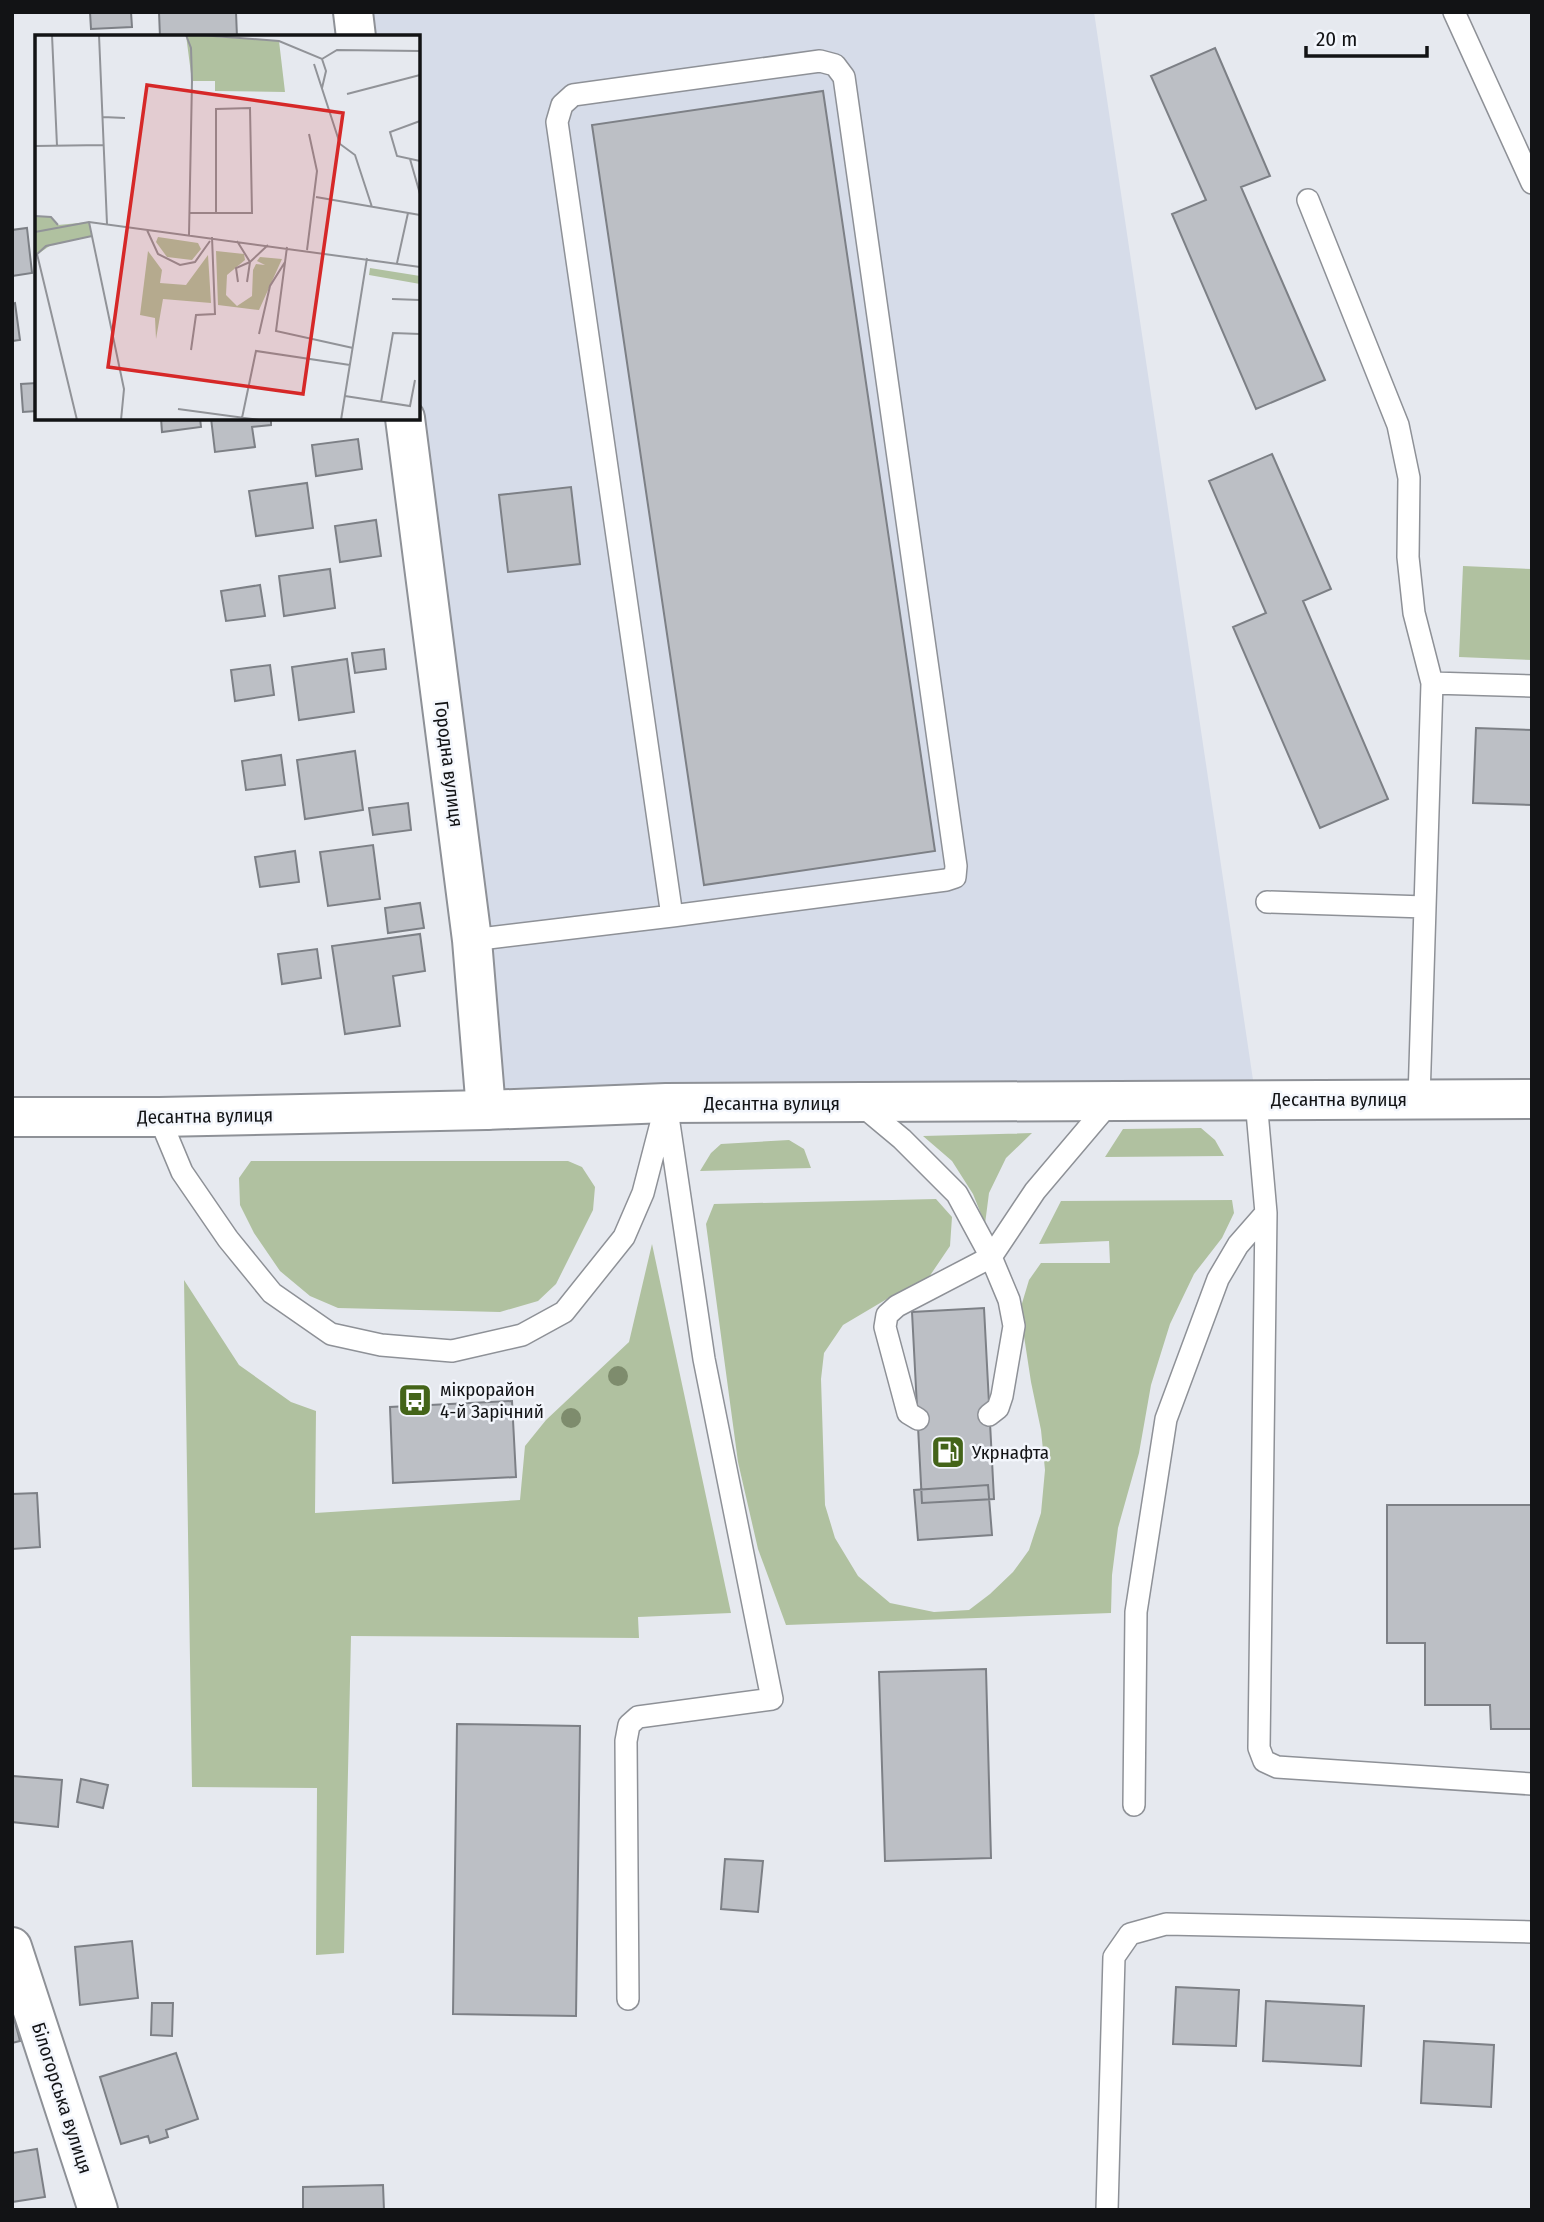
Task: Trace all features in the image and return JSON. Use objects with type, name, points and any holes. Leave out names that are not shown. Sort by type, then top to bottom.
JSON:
[{"type":"main road","points":[[353,12],[356,35]]},
{"type":"main road","name":"Городна вулиця","points":[[405,420],[472,940],[486,1110]]},
{"type":"main road","name":"Десантна вулиця","points":[[12,1117],[159,1117],[486,1110],[666,1103],[1532,1099]]},
{"type":"main road","name":"Білогорська вулиця","points":[[12,1947],[98,2210]]},
{"type":"lane","points":[[1454,12],[1532,183]]},
{"type":"lane","points":[[472,940],[672,916],[955,877],[956,866],[844,77],[835,65],[820,61],[573,95],[562,105],[557,122],[672,916]]},
{"type":"lane","points":[[1308,200],[1398,425],[1409,478],[1408,557],[1414,614],[1433,683],[1419,1099]]},
{"type":"lane","points":[[1433,683],[1532,686]]},
{"type":"lane","points":[[1267,902],[1425,907]]},
{"type":"lane","points":[[918,1419],[908,1413],[885,1327],[887,1315],[897,1306],[991,1257],[1035,1191],[1112,1100]]},
{"type":"lane","points":[[1256,1100],[1266,1213],[1259,1748],[1264,1761],[1276,1767],[1532,1784]]},
{"type":"lane","points":[[859,1102],[902,1139],[957,1194],[991,1257],[1009,1300],[1014,1326],[1002,1396],[998,1408],[989,1415]]},
{"type":"lane","points":[[159,1117],[182,1172],[228,1239],[272,1293],[331,1334],[381,1345],[452,1350],[522,1335],[564,1312],[624,1237],[643,1193],[666,1103]]},
{"type":"lane","points":[[628,1998],[626,1741],[629,1725],[638,1717],[772,1699],[704,1359],[666,1103]]},
{"type":"lane","points":[[1134,1805],[1136,1612],[1166,1419],[1217,1279],[1238,1245],[1266,1213]]},
{"type":"lane","points":[[1107,2210],[1114,1957],[1130,1934],[1166,1924],[1532,1932]]},
{"type":"shaded area","points":[[353,12],[1094,12],[1256,1100],[486,1110],[418,420],[420,35],[356,35]]},
{"type":"green space","points":[[1463,566],[1532,569],[1532,660],[1459,657]]},
{"type":"green space","points":[[1201,1128],[1215,1140],[1224,1156],[1105,1157],[1123,1129]]},
{"type":"green space","points":[[1032,1133],[1006,1158],[989,1193],[985,1224],[973,1194],[952,1161],[923,1136]]},
{"type":"green space","points":[[789,1140],[804,1149],[811,1168],[700,1171],[711,1153],[721,1144]]},
{"type":"green space","points":[[251,1161],[568,1161],[582,1167],[595,1187],[593,1210],[556,1284],[538,1301],[500,1312],[338,1308],[310,1296],[280,1271],[254,1233],[240,1205],[239,1178]]},
{"type":"green space","points":[[936,1199],[952,1217],[950,1246],[929,1277],[843,1325],[824,1353],[821,1379],[825,1505],[835,1538],[858,1576],[890,1603],[934,1612],[969,1610],[990,1594],[1013,1572],[1029,1550],[1041,1513],[1045,1470],[1041,1430],[1020,1310],[1029,1280],[1041,1263],[1110,1263],[1109,1241],[1039,1244],[1061,1201],[1232,1200],[1234,1213],[1222,1238],[1194,1274],[1170,1324],[1151,1385],[1139,1453],[1118,1528],[1112,1575],[1111,1613],[786,1625],[758,1549],[738,1462],[706,1224],[714,1204]]},
{"type":"green space","points":[[652,1244],[731,1613],[638,1617],[639,1638],[351,1636],[344,1953],[316,1955],[317,1788],[192,1787],[184,1280],[239,1365],[291,1402],[316,1411],[315,1513],[520,1500],[525,1446],[546,1420],[629,1342]]},
{"type":"building","points":[[90,12],[131,12],[132,27],[91,29]]},
{"type":"building","points":[[159,12],[236,12],[237,35],[160,35]]},
{"type":"building","points":[[1215,48],[1270,176],[1241,187],[1325,380],[1256,409],[1172,214],[1206,200],[1151,76]]},
{"type":"building","points":[[823,91],[935,851],[704,885],[592,125]]},
{"type":"building","points":[[27,228],[32,273],[12,276],[12,230]]},
{"type":"building","points":[[15,303],[20,340],[12,341],[12,304]]},
{"type":"building","points":[[35,383],[35,411],[23,412],[21,384]]},
{"type":"building","points":[[161,420],[200,420],[201,427],[162,432]]},
{"type":"building","points":[[211,420],[271,420],[271,425],[252,427],[255,447],[215,452]]},
{"type":"building","points":[[358,439],[362,469],[316,476],[312,445]]},
{"type":"building","points":[[1272,454],[1331,589],[1303,601],[1388,799],[1320,828],[1233,627],[1266,613],[1209,481]]},
{"type":"building","points":[[307,483],[313,528],[256,536],[249,491]]},
{"type":"building","points":[[571,487],[580,564],[508,572],[499,495]]},
{"type":"building","points":[[376,520],[381,556],[340,562],[335,526]]},
{"type":"building","points":[[330,569],[335,608],[284,616],[279,576]]},
{"type":"building","points":[[260,585],[265,616],[226,621],[221,591]]},
{"type":"building","points":[[384,649],[386,669],[355,673],[352,653]]},
{"type":"building","points":[[347,659],[354,712],[299,720],[292,667]]},
{"type":"building","points":[[270,665],[274,695],[235,701],[231,670]]},
{"type":"building","points":[[1476,728],[1532,730],[1532,805],[1473,803]]},
{"type":"building","points":[[355,751],[363,810],[305,819],[297,760]]},
{"type":"building","points":[[281,755],[285,785],[246,790],[242,761]]},
{"type":"building","points":[[408,803],[411,830],[373,835],[369,808]]},
{"type":"building","points":[[373,845],[380,899],[328,906],[320,852]]},
{"type":"building","points":[[295,851],[299,882],[260,887],[255,857]]},
{"type":"building","points":[[420,903],[424,928],[388,933],[385,908]]},
{"type":"building","points":[[420,934],[425,971],[393,976],[400,1026],[345,1034],[332,946]]},
{"type":"building","points":[[317,949],[321,978],[282,984],[278,954]]},
{"type":"building","points":[[984,1308],[994,1499],[922,1503],[912,1312]]},
{"type":"building","points":[[512,1401],[516,1477],[393,1483],[390,1407]]},
{"type":"building","points":[[988,1485],[992,1535],[918,1540],[914,1490]]},
{"type":"building","points":[[37,1493],[40,1547],[12,1549],[12,1494]]},
{"type":"building","points":[[1387,1505],[1532,1505],[1532,1729],[1491,1729],[1490,1705],[1425,1705],[1425,1643],[1387,1643]]},
{"type":"building","points":[[986,1669],[991,1858],[885,1861],[879,1672]]},
{"type":"building","points":[[457,1724],[580,1726],[576,2016],[453,2014]]},
{"type":"building","points":[[13,1776],[62,1780],[58,1827],[12,1822]]},
{"type":"building","points":[[81,1779],[108,1785],[103,1808],[77,1802]]},
{"type":"building","points":[[725,1859],[763,1861],[758,1912],[721,1909]]},
{"type":"building","points":[[132,1941],[138,1998],[80,2005],[75,1947]]},
{"type":"building","points":[[1176,1987],[1239,1990],[1236,2046],[1173,2044]]},
{"type":"building","points":[[1266,2001],[1364,2006],[1361,2066],[1263,2061]]},
{"type":"building","points":[[152,2003],[173,2003],[172,2036],[151,2035]]},
{"type":"building","points":[[12,2018],[20,2041],[12,2043]]},
{"type":"building","points":[[1424,2041],[1494,2045],[1491,2107],[1421,2103]]},
{"type":"building","points":[[176,2053],[198,2119],[166,2130],[168,2137],[150,2143],[148,2136],[121,2144],[100,2077]]},
{"type":"building","points":[[37,2149],[45,2197],[12,2202],[12,2153]]},
{"type":"building","points":[[383,2185],[384,2210],[303,2210],[303,2187]]},
{"type":"place","name":"мікрорайон 4-й Зарічний","points":[[415,1400]]},
{"type":"place","name":"Укрнафта","points":[[948,1452]]}]
